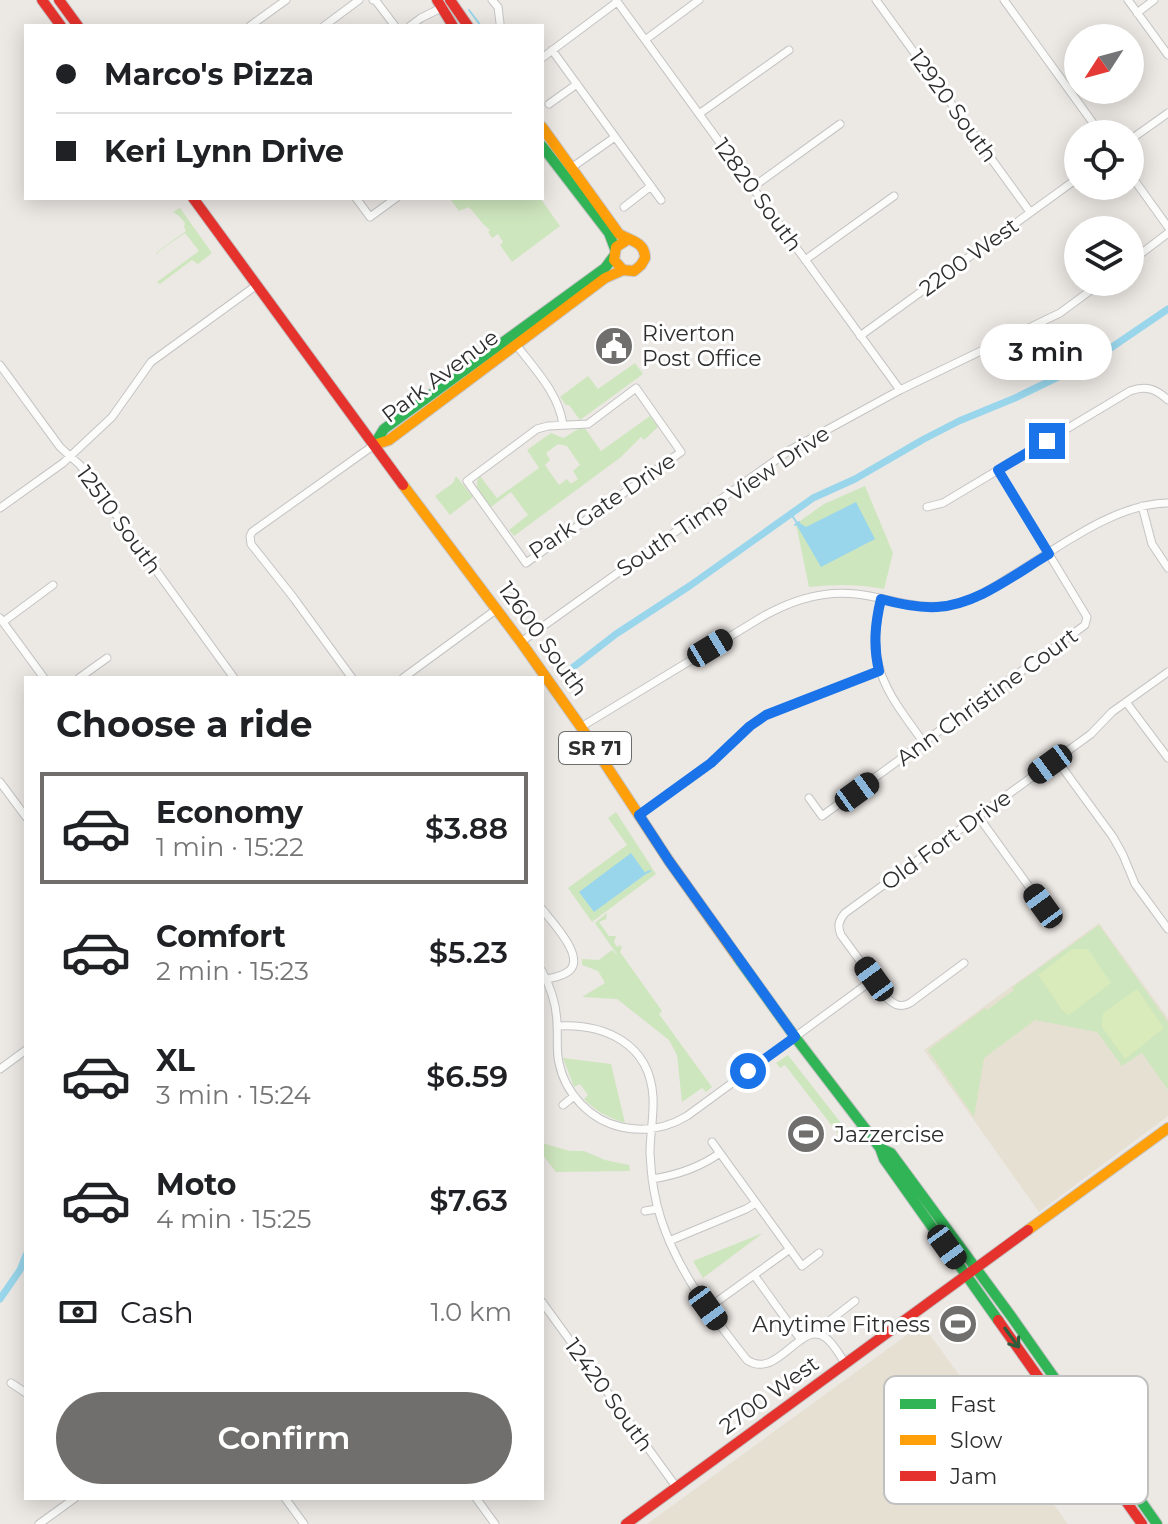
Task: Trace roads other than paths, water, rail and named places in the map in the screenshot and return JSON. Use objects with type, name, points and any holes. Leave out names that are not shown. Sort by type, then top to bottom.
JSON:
[{"type":"main road","points":[[42,0],[60,24]]},
{"type":"main road","points":[[59,0],[77,24]]},
{"type":"main road","points":[[447,2],[452,24]]},
{"type":"main road","points":[[447,2],[466,24]]},
{"type":"main road","name":"Park Avenue","points":[[513,341],[605,278],[623,270],[638,270],[645,257],[641,245],[627,240],[615,229],[544,130]]},
{"type":"main road","points":[[544,149],[609,233],[616,264],[623,270]]},
{"type":"main road","name":"12600 South","points":[[194,200],[521,642],[669,861],[795,1037],[880,1148],[891,1153],[1040,1376]]},
{"type":"main road","name":"Park Avenue","points":[[374,445],[389,440],[598,273],[611,262],[618,245],[627,240]]},
{"type":"main road","name":"2700 West","points":[[626,1524],[1168,1128]]},
{"type":"main road","name":"12600 South","points":[[971,1271],[1019,1326],[1053,1376]]},
{"type":"main road","name":"12600 South","points":[[1128,1504],[1142,1524]]},
{"type":"main road","name":"12600 South","points":[[1142,1504],[1157,1524]]},
{"type":"street","points":[[253,24],[286,0]]},
{"type":"street","points":[[326,24],[346,4],[359,0]]},
{"type":"street","points":[[373,0],[393,24]]},
{"type":"street","points":[[492,0],[498,7],[500,23]]},
{"type":"street","points":[[645,40],[699,0]]},
{"type":"street","name":"12920 South","points":[[876,0],[1030,212]]},
{"type":"street","points":[[1004,0],[1091,120]]},
{"type":"street","points":[[1128,0],[1168,55]]},
{"type":"street","points":[[1137,13],[1154,0]]},
{"type":"street","points":[[544,56],[617,1]]},
{"type":"street","name":"12820 South","points":[[617,1],[900,390]]},
{"type":"street","points":[[413,24],[447,2]]},
{"type":"street","points":[[552,50],[661,200]]},
{"type":"street","points":[[699,114],[789,50]]},
{"type":"street","points":[[549,104],[577,84]]},
{"type":"street","points":[[1144,130],[1168,113]]},
{"type":"street","points":[[753,187],[840,124]]},
{"type":"street","points":[[571,168],[615,137]]},
{"type":"street","points":[[624,207],[651,186]]},
{"type":"street","name":"2200 West","points":[[860,336],[1064,188]]},
{"type":"street","points":[[1144,194],[1168,227]]},
{"type":"street","points":[[805,260],[894,196]]},
{"type":"street","points":[[357,200],[370,217],[393,200]]},
{"type":"street","points":[[1144,251],[1168,233]]},
{"type":"street","points":[[0,508],[70,456],[112,417],[151,362],[257,285]]},
{"type":"street","name":"South Timp View Drive","points":[[521,642],[790,450],[900,390],[1060,313],[1083,296]]},
{"type":"street","points":[[513,341],[555,397],[563,425]]},
{"type":"street","name":"12510 South","points":[[0,365],[60,447],[80,465],[233,676]]},
{"type":"street","points":[[927,507],[943,503],[1130,391],[1142,387],[1154,390],[1168,400]]},
{"type":"street","name":"Park Gate Drive","points":[[636,388],[681,452],[526,563],[467,481],[537,429],[563,425],[588,424],[636,388]]},
{"type":"street","points":[[351,676],[251,544],[250,536],[374,445]]},
{"type":"street","points":[[998,470],[1049,554]]},
{"type":"street","points":[[581,727],[785,605],[810,597],[852,594],[920,607],[959,603],[983,593],[1107,519],[1142,506],[1168,503]]},
{"type":"street","points":[[1142,506],[1152,544],[1168,568]]},
{"type":"street","name":"Ann Christine Court","points":[[809,798],[822,816],[1082,629],[1087,617],[1049,554]]},
{"type":"street","points":[[43,676],[1,620],[53,585]]},
{"type":"street","points":[[881,599],[875,635],[879,671],[894,700],[924,743]]},
{"type":"street","points":[[406,676],[497,609]]},
{"type":"street","points":[[82,676],[107,658]]},
{"type":"street","points":[[639,815],[711,763],[766,715],[879,671]]},
{"type":"street","name":"Old Fort Drive","points":[[874,979],[841,935],[839,921],[845,913],[1091,734],[1112,712],[1168,672]]},
{"type":"street","points":[[1126,702],[1168,758]]},
{"type":"street","points":[[1056,759],[1113,837],[1135,884],[1168,929]]},
{"type":"street","points":[[0,782],[24,814]]},
{"type":"street","points":[[978,816],[1043,906]]},
{"type":"street","points":[[544,912],[575,957],[568,972],[544,977]]},
{"type":"street","points":[[544,979],[554,1000],[558,1062],[574,1096],[583,1107],[605,1121],[632,1129],[651,1129],[667,1126],[687,1116],[874,979],[888,999],[903,1006],[964,963]]},
{"type":"street","points":[[557,1026],[594,1027],[611,1033],[632,1049],[643,1063],[653,1098],[650,1151],[657,1209],[682,1268],[747,1360],[755,1365],[769,1363],[811,1334],[821,1335],[829,1341],[846,1364]]},
{"type":"street","points":[[0,1069],[24,1051]]},
{"type":"street","points":[[563,1105],[574,1096]]},
{"type":"street","points":[[712,1142],[802,1266],[819,1253]]},
{"type":"street","points":[[652,1179],[681,1174],[720,1153]]},
{"type":"street","points":[[669,1241],[756,1203]]},
{"type":"street","points":[[645,1211],[657,1209]]},
{"type":"street","points":[[708,1308],[790,1249]]},
{"type":"street","points":[[754,1275],[801,1340]]},
{"type":"street","points":[[821,1335],[828,1322],[855,1301]]},
{"type":"street","name":"12420 South","points":[[544,1305],[677,1488]]},
{"type":"street","points":[[11,1383],[24,1392]]},
{"type":"street","points":[[40,1524],[72,1500]]},
{"type":"street","points":[[286,1500],[304,1524]]},
{"type":"street","points":[[477,1500],[495,1524]]},
{"type":"water","points":[[856,502],[875,539],[821,567],[796,524],[798,522],[806,527]]},
{"type":"water","points":[[631,853],[646,874],[594,912],[579,892]]},
{"type":"waterway","points":[[469,10],[480,24]]},
{"type":"waterway","points":[[567,672],[616,634],[813,498],[855,479],[959,421],[1093,360],[1168,309]]},
{"type":"waterway","points":[[791,514],[797,523]]},
{"type":"waterway","points":[[795,525],[799,522]]},
{"type":"waterway","points":[[646,873],[650,871]]},
{"type":"waterway","points":[[0,1299],[24,1260]]},
{"type":"place","name":"Riverton Post Office","points":[[614,346]]},
{"type":"place","name":"Jazzercise","points":[[806,1134]]},
{"type":"place","name":"Anytime Fitness","points":[[958,1324]]}]
